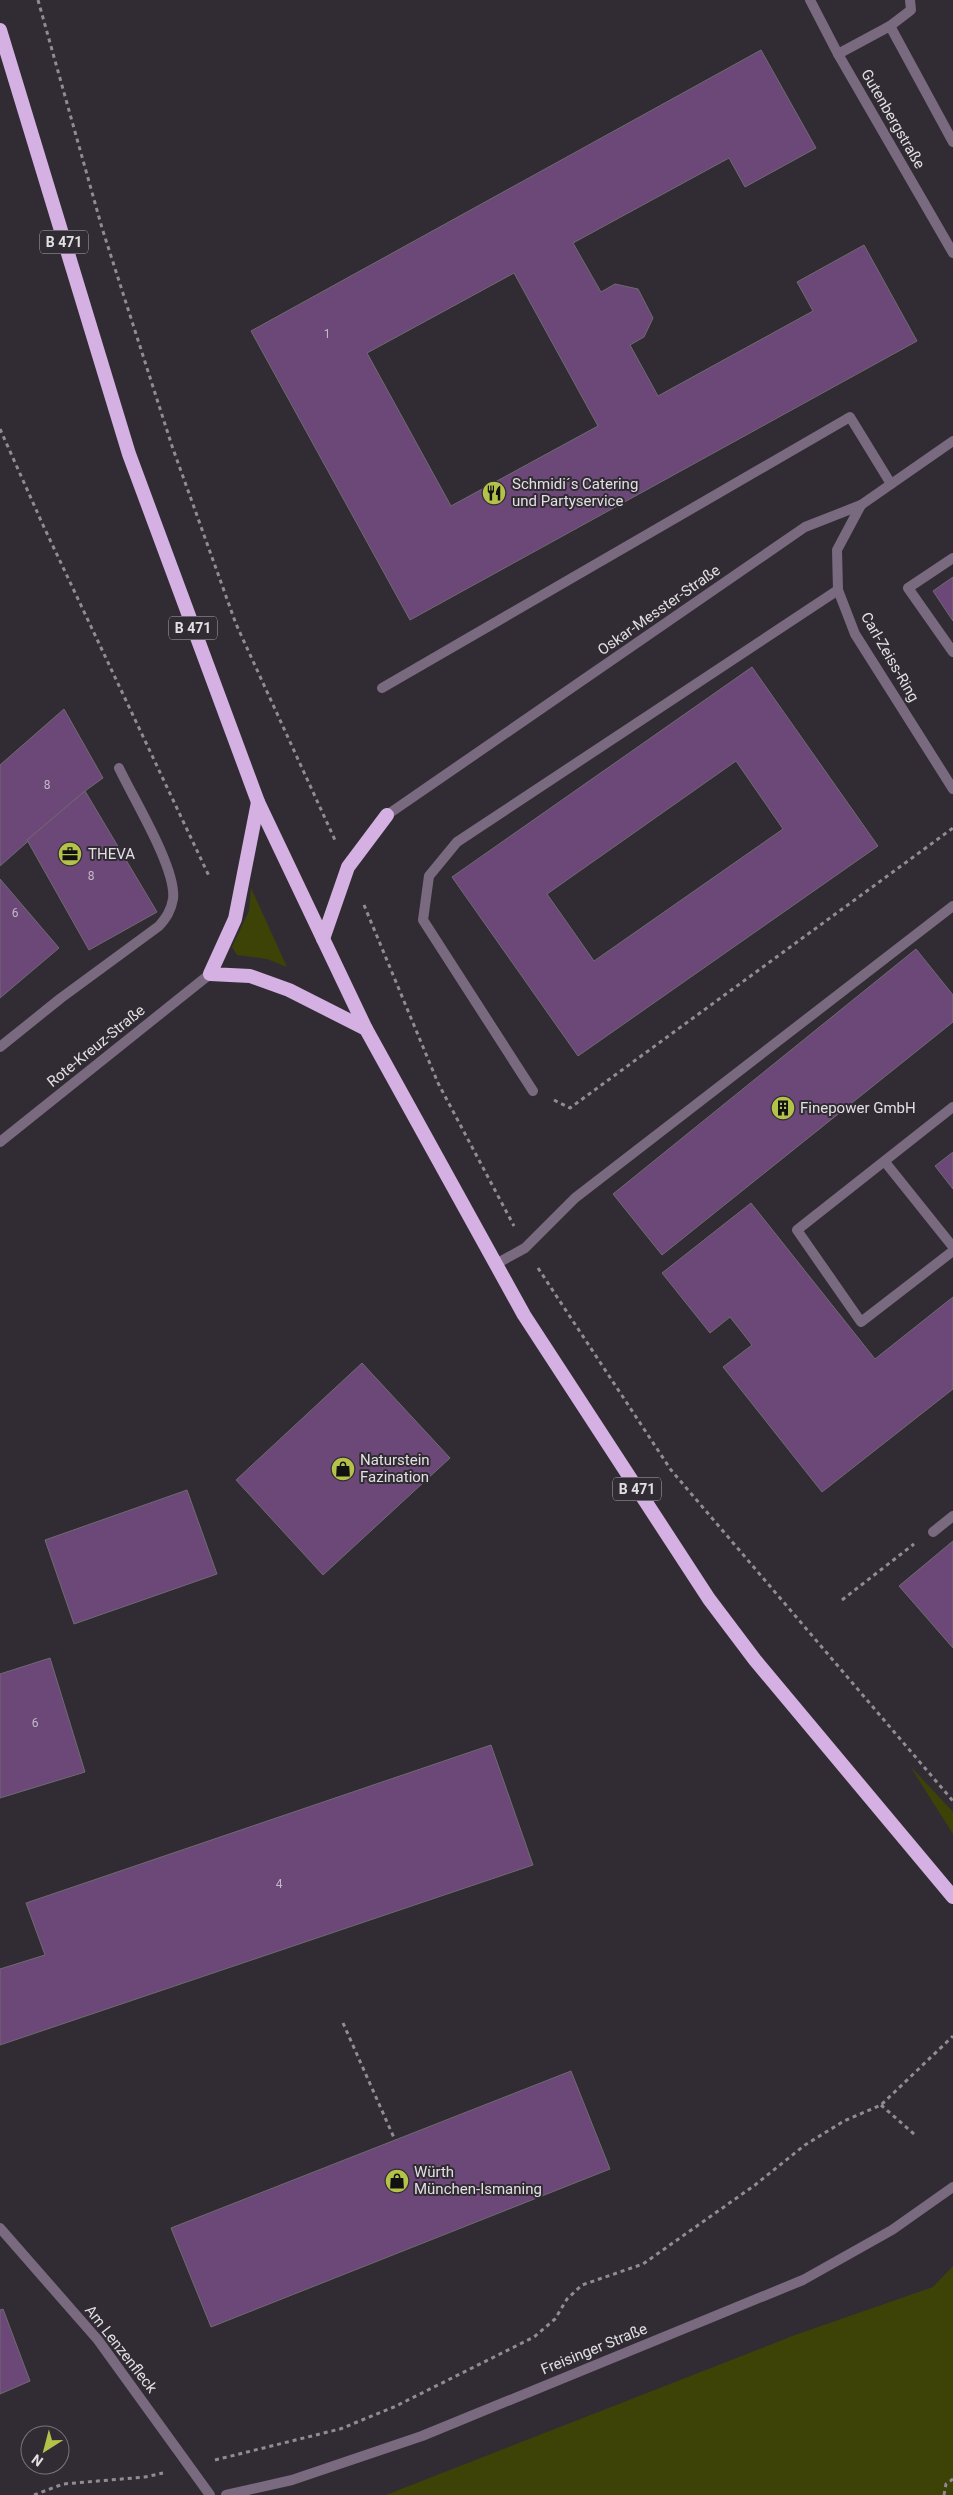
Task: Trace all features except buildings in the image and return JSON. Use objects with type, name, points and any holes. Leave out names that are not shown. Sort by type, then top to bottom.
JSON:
[{"type":"highway","name":"B 471","points":[[0,30],[129,454],[258,802],[366,1029],[524,1315],[709,1599],[755,1660],[953,1897]]},
{"type":"highway","points":[[258,802],[235,919],[210,974],[250,976],[289,990],[366,1029]]},
{"type":"highway","points":[[323,939],[348,867],[387,815]]},
{"type":"street","name":"Gutenbergstraße","points":[[810,0],[838,54],[953,253]]},
{"type":"street","points":[[838,54],[890,26],[911,10],[910,0]]},
{"type":"street","points":[[890,26],[953,142]]},
{"type":"street","points":[[382,688],[850,416],[891,484]]},
{"type":"street","name":"Oskar-Messter-Straße","points":[[387,815],[805,527],[861,505],[953,441]]},
{"type":"street","name":"Carl-Zeiss-Ring","points":[[861,505],[837,550],[838,590],[855,634],[953,789]]},
{"type":"street","points":[[953,558],[908,588],[953,652]]},
{"type":"street","points":[[533,1091],[423,920],[429,876],[457,842],[838,590]]},
{"type":"street","points":[[0,1047],[61,998],[159,926],[170,912],[173,897],[166,864],[119,768]]},
{"type":"street","points":[[496,1264],[525,1248],[575,1198],[953,906]]},
{"type":"street","name":"Rote-Kreuz-Straße","points":[[0,1142],[210,974]]},
{"type":"street","points":[[953,1107],[797,1230],[861,1322],[953,1251]]},
{"type":"street","points":[[885,1162],[953,1247]]},
{"type":"street","points":[[933,1532],[953,1516]]},
{"type":"street","name":"Freisinger Straße","points":[[226,2495],[292,2480],[422,2436],[794,2284],[848,2256],[892,2230],[953,2187]]},
{"type":"street","name":"Am Lenzenfleck","points":[[0,2228],[98,2340],[210,2495]]},
{"type":"path","points":[[0,429],[43,525],[209,876]]},
{"type":"path","points":[[533,1091],[570,1108],[953,828]]},
{"type":"path","points":[[842,1600],[906,1549],[933,1532]]},
{"type":"path","points":[[343,2023],[395,2140]]},
{"type":"path","points":[[34,2495],[64,2484],[145,2477],[190,2466],[340,2429],[394,2407],[534,2337],[554,2319],[566,2299],[582,2285],[644,2264],[755,2185],[804,2145],[844,2121],[881,2105],[953,2036]]},
{"type":"path","points":[[881,2105],[914,2134]]},
{"type":"path","points":[[944,2495],[946,2484],[953,2479]]},
{"type":"green space","points":[[251,888],[287,967],[267,959],[237,955],[232,947],[249,911]]},
{"type":"green space","points":[[910,1766],[953,1812],[953,1834]]},
{"type":"green space","points":[[953,2266],[953,2495],[386,2495],[795,2335],[933,2287]]},
{"type":"place","name":"Schmidi´s Catering und Partyservice","points":[[494,493]]},
{"type":"place","name":"THEVA","points":[[70,854]]},
{"type":"place","name":"Finepower GmbH","points":[[783,1108]]},
{"type":"place","name":"Naturstein Fazination","points":[[343,1469]]},
{"type":"place","name":"Würth München-Ismaning","points":[[397,2181]]}]
